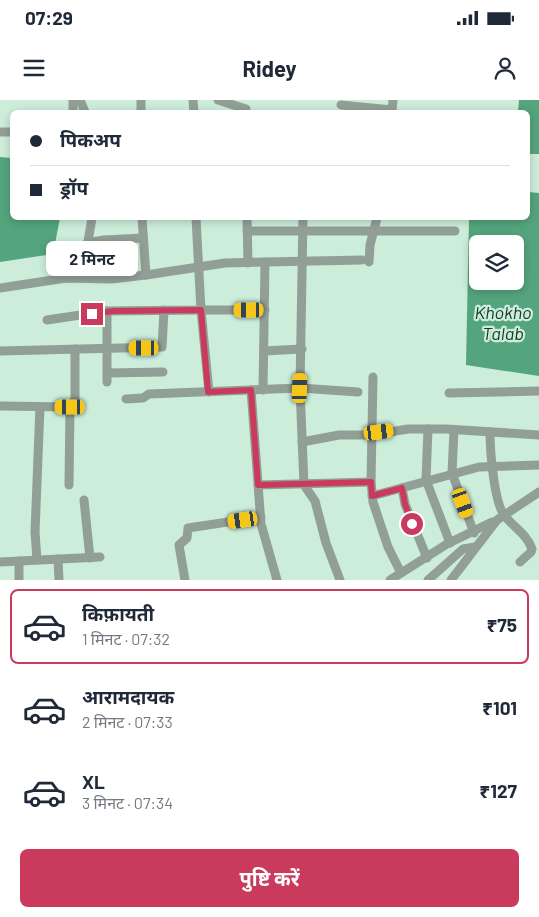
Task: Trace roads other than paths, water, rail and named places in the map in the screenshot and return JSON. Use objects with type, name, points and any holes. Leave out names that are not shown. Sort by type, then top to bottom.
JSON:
[{"type":"street","points":[[218,100],[246,110]]},
{"type":"street","points":[[341,105],[384,110]]},
{"type":"street","points":[[85,259],[92,220]]},
{"type":"street","points":[[142,220],[146,275]]},
{"type":"street","points":[[196,220],[208,392]]},
{"type":"street","points":[[247,220],[248,263]]},
{"type":"street","points":[[303,220],[304,260],[300,388],[304,485],[315,501],[326,543],[340,580]]},
{"type":"street","points":[[0,288],[66,278],[111,279],[225,263],[304,260],[365,261],[376,220]]},
{"type":"street","points":[[247,231],[455,231]]},
{"type":"street","points":[[87,243],[143,238]]},
{"type":"street","points":[[60,262],[66,278]]},
{"type":"street","points":[[263,390],[265,262]]},
{"type":"street","points":[[0,351],[162,348],[164,310]]},
{"type":"street","points":[[47,320],[107,312],[265,310]]},
{"type":"street","points":[[107,312],[108,378],[163,372]]},
{"type":"street","points":[[69,485],[70,407],[74,399],[75,349]]},
{"type":"street","points":[[264,351],[302,349]]},
{"type":"street","points":[[373,377],[372,496],[388,547],[401,573]]},
{"type":"street","points":[[126,399],[143,398],[148,394],[300,388],[358,392]]},
{"type":"street","points":[[251,390],[261,517],[277,580]]},
{"type":"street","points":[[450,393],[539,391]]},
{"type":"street","points":[[0,406],[70,407]]},
{"type":"street","points":[[37,560],[36,516],[40,407]]},
{"type":"street","points":[[302,442],[339,435],[372,435],[408,429],[539,435]]},
{"type":"street","points":[[428,429],[426,480],[450,543]]},
{"type":"street","points":[[454,430],[452,473],[474,533]]},
{"type":"street","points":[[490,432],[491,466],[500,517],[520,530],[532,549],[520,562]]},
{"type":"street","points":[[372,496],[452,473],[491,466],[513,468],[539,465]]},
{"type":"street","points":[[258,485],[371,482]]},
{"type":"street","points":[[402,488],[405,504],[426,558]]},
{"type":"street","points":[[390,580],[450,543],[474,533],[539,492]]},
{"type":"street","points":[[0,562],[95,558],[84,500]]},
{"type":"street","points":[[185,580],[179,545],[187,538],[188,528],[261,517]]},
{"type":"street","points":[[452,580],[475,547],[500,517]]},
{"type":"street","points":[[428,580],[463,549],[475,547]]},
{"type":"street","points":[[58,560],[59,580]]},
{"type":"street","points":[[19,561],[19,580]]},
{"type":"water","points":[[519,100],[539,100],[539,154],[530,154],[530,110],[518,110]]},
{"type":"water","points":[[0,157],[10,158],[10,220],[60,220],[53,254],[0,262]]},
{"type":"water","name":"Khokho Talab","points":[[530,192],[539,193],[539,376],[466,365],[469,220],[530,220]]}]
